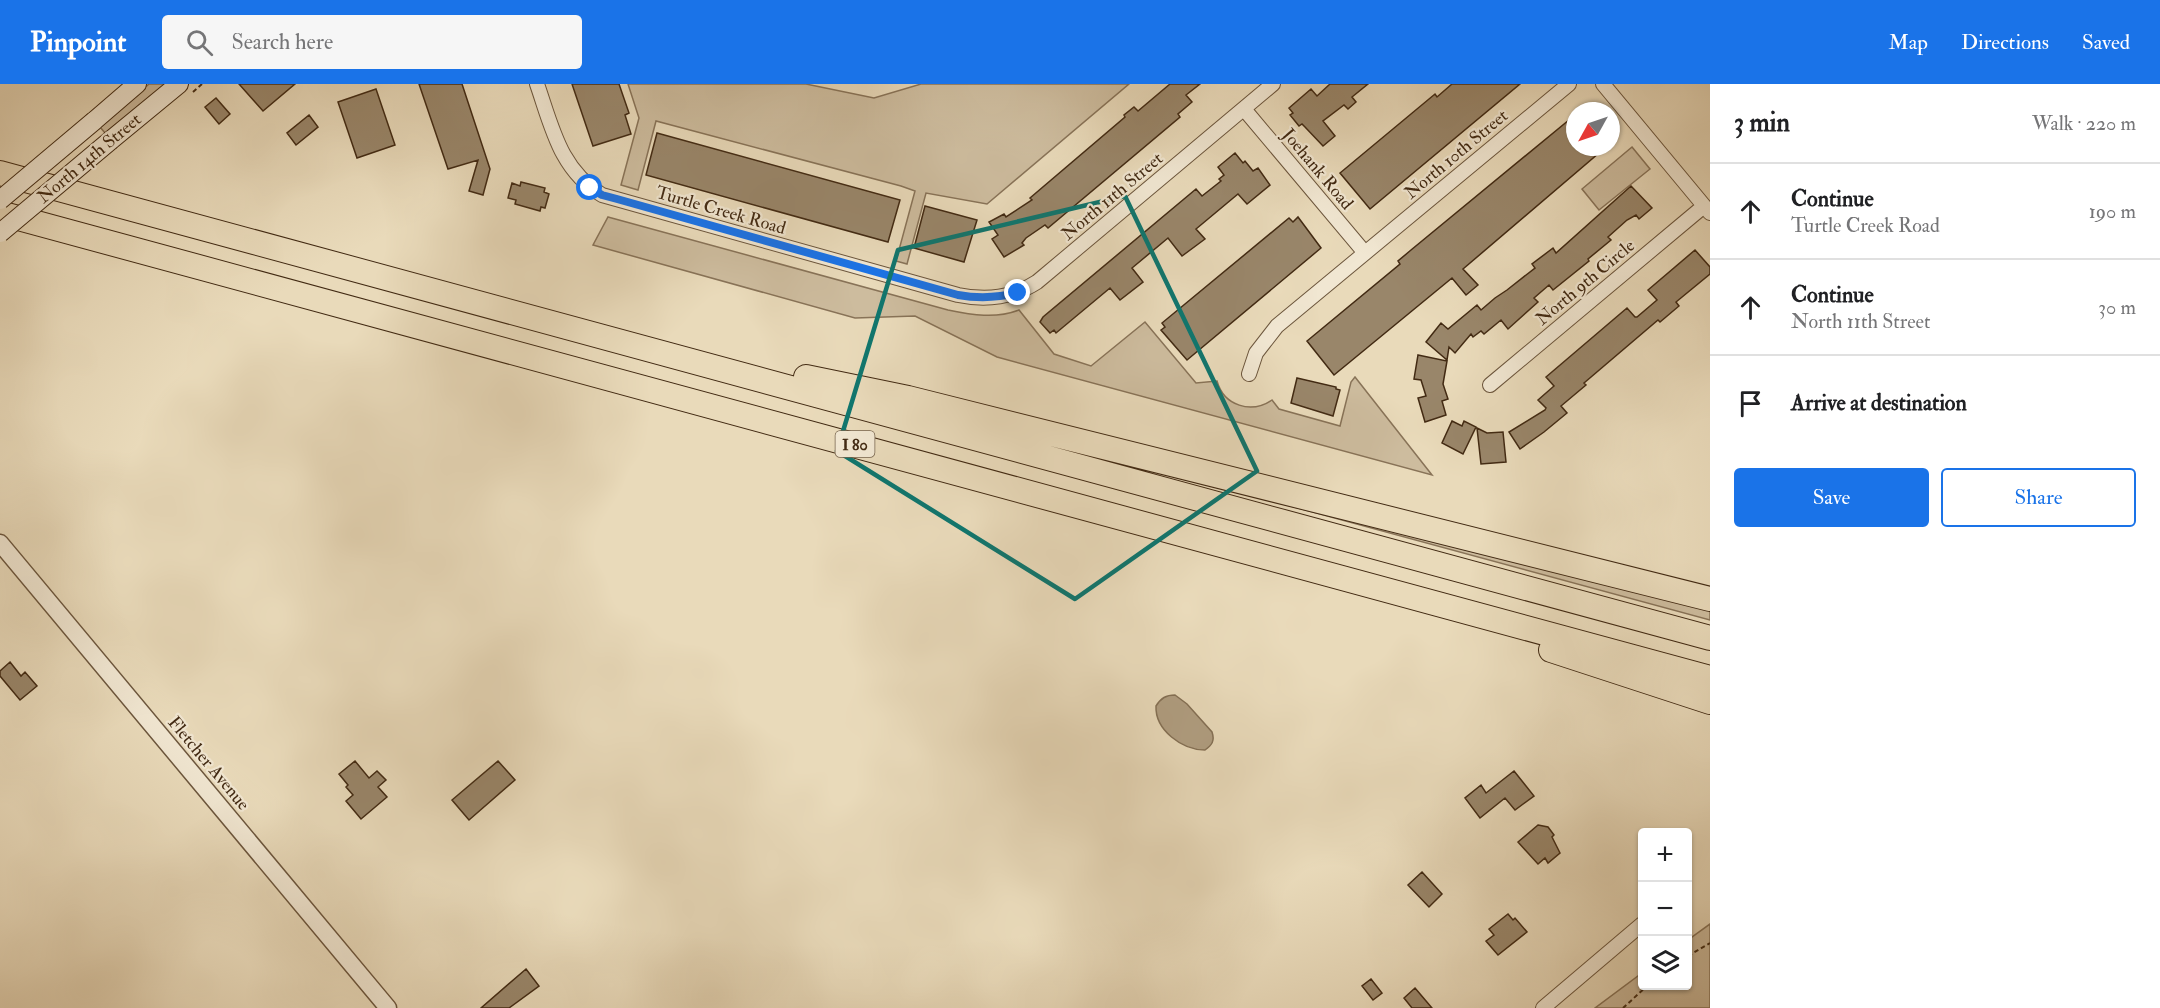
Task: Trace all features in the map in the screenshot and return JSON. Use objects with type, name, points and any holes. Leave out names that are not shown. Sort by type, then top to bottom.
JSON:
[{"type":"highway","name":"I 80","points":[[0,173],[1710,638]]},
{"type":"highway","name":"I 80","points":[[0,213],[1710,678]]},
{"type":"highway","points":[[567,328],[908,398],[1710,599]]},
{"type":"highway","points":[[1318,572],[1710,702]]},
{"type":"main road","name":"North 14th Street","points":[[0,200],[137,84]]},
{"type":"main road","name":"North 14th Street","points":[[0,233],[179,84]]},
{"type":"street","name":"Turtle Creek Road","points":[[537,84],[566,160],[580,179],[602,195],[958,295]]},
{"type":"street","name":"North 11th Street","points":[[958,295],[981,299],[999,298],[1018,293],[1037,282],[1273,84]]},
{"type":"street","name":"North 10th Street","points":[[1249,374],[1256,353],[1277,326],[1569,84]]},
{"type":"street","points":[[1603,84],[1707,210]]},
{"type":"street","name":"Joehank Road","points":[[1244,109],[1365,253]]},
{"type":"street","name":"North 9th Circle","points":[[1490,385],[1707,210]]},
{"type":"street","name":"Fletcher Avenue","points":[[0,543],[388,1008]]},
{"type":"street","points":[[1543,1008],[1638,927]]},
{"type":"path","points":[[1692,954],[1710,943]]},
{"type":"path","points":[[1623,1008],[1643,990]]},
{"type":"highlighted area","points":[[1125,196],[1257,471],[1075,599],[837,451],[898,250]]},
{"type":"shaded area","points":[[149,84],[166,84],[105,133],[100,127]]},
{"type":"shaded area","points":[[628,84],[806,84],[874,98],[921,84],[1129,84],[987,204],[926,193],[907,264],[896,261],[915,191],[901,186],[656,121],[638,190],[621,185],[639,118]]},
{"type":"shaded area","points":[[1632,147],[1650,169],[1599,210],[1582,189]]},
{"type":"shaded area","points":[[608,217],[948,310],[975,315],[993,315],[1019,310],[1054,354],[1091,366],[1145,322],[1196,383],[1217,381],[1221,390],[1232,402],[1247,407],[1272,400],[1279,409],[1340,426],[1351,382],[1355,377],[1432,475],[997,357],[915,316],[855,318],[593,245]]},
{"type":"shaded area","points":[[1261,498],[1710,610],[1710,620]]},
{"type":"shaded area","points":[[1175,695],[1187,704],[1212,732],[1212,742],[1205,750],[1179,742],[1160,723],[1156,706],[1164,698]]},
{"type":"shaded area","points":[[1710,924],[1710,1008],[1595,1008],[1638,976],[1638,990],[1692,990],[1692,937]]},
{"type":"building","points":[[239,84],[295,84],[263,111]]},
{"type":"building","points":[[419,84],[462,84],[490,169],[483,195],[469,191],[478,160],[448,169]]},
{"type":"building","points":[[572,84],[619,84],[629,113],[625,115],[631,134],[593,146]]},
{"type":"building","points":[[1170,84],[1200,84],[1186,95],[1192,102],[1178,114],[1180,117],[1048,228],[1045,225],[1026,238],[1022,243],[1024,245],[1004,257],[992,239],[998,235],[989,222],[1004,214],[1006,217],[1032,200],[1030,198],[1125,117],[1124,115],[1134,107],[1138,111]]},
{"type":"building","points":[[1330,84],[1368,84],[1352,97],[1356,102],[1348,109],[1344,105],[1323,121],[1335,136],[1323,146],[1302,124],[1299,126],[1290,115],[1293,113],[1289,108],[1311,89],[1317,96]]},
{"type":"building","points":[[1452,84],[1520,84],[1370,209],[1340,173],[1435,94],[1437,97]]},
{"type":"building","points":[[376,89],[395,145],[357,158],[338,102]]},
{"type":"building","points":[[216,98],[230,114],[219,124],[205,107]]},
{"type":"building","points":[[309,115],[318,127],[296,145],[287,133]]},
{"type":"building","points":[[1566,122],[1566,156],[1595,156],[1463,269],[1478,285],[1466,295],[1452,278],[1334,375],[1307,341],[1400,264],[1398,261]]},
{"type":"building","points":[[657,133],[900,200],[888,242],[646,175]]},
{"type":"building","points":[[1235,153],[1253,171],[1258,168],[1270,185],[1247,204],[1238,194],[1196,229],[1205,239],[1182,256],[1168,238],[1132,268],[1143,282],[1120,300],[1110,288],[1056,333],[1054,330],[1050,333],[1040,322],[1043,317],[1196,189],[1202,196],[1221,181],[1219,179],[1224,175],[1218,167]]},
{"type":"building","points":[[521,182],[545,188],[544,192],[549,194],[545,208],[541,207],[540,211],[515,204],[516,200],[508,198],[512,183],[520,186]]},
{"type":"building","points":[[1631,186],[1652,208],[1639,219],[1636,215],[1627,220],[1608,237],[1611,240],[1588,259],[1589,261],[1553,290],[1549,285],[1534,298],[1538,302],[1508,329],[1501,320],[1484,334],[1481,331],[1473,337],[1471,334],[1455,353],[1449,347],[1447,360],[1426,342],[1441,323],[1448,329],[1477,305],[1481,310],[1535,268],[1532,264],[1553,248],[1556,253]]},
{"type":"building","points":[[925,206],[977,220],[964,262],[914,248]]},
{"type":"building","points":[[1298,217],[1321,248],[1187,360],[1161,330],[1165,327],[1162,323],[1289,218],[1293,222]]},
{"type":"building","points":[[1695,250],[1710,267],[1710,274],[1676,302],[1679,306],[1660,322],[1658,320],[1584,383],[1586,385],[1561,406],[1567,413],[1520,449],[1509,432],[1545,410],[1546,408],[1538,400],[1554,386],[1546,377],[1627,308],[1637,317],[1657,300],[1648,290]]},
{"type":"building","points":[[1418,355],[1447,361],[1443,384],[1448,399],[1442,401],[1446,415],[1425,422],[1418,398],[1426,396],[1421,380],[1414,379]]},
{"type":"building","points":[[1297,378],[1336,387],[1340,390],[1333,416],[1291,403]]},
{"type":"building","points":[[1452,421],[1462,426],[1464,421],[1476,427],[1463,454],[1442,443]]},
{"type":"building","points":[[1477,428],[1487,433],[1503,432],[1506,462],[1481,464]]},
{"type":"building","points":[[10,662],[21,676],[25,672],[37,686],[20,700],[0,676],[0,671]]},
{"type":"building","points":[[355,761],[369,778],[377,771],[386,780],[378,787],[387,797],[361,819],[346,801],[353,795],[339,774]]},
{"type":"building","points":[[498,761],[515,780],[469,820],[452,800]]},
{"type":"building","points":[[1514,771],[1534,796],[1515,810],[1505,798],[1480,818],[1465,798],[1481,785],[1486,793]]},
{"type":"building","points":[[1538,825],[1548,827],[1554,835],[1552,837],[1560,853],[1548,863],[1545,858],[1538,864],[1518,842]]},
{"type":"building","points":[[1422,872],[1442,894],[1429,907],[1408,885]]},
{"type":"building","points":[[1508,914],[1513,920],[1515,918],[1527,932],[1498,955],[1486,941],[1494,935],[1489,929]]},
{"type":"building","points":[[526,969],[539,986],[509,1008],[481,1008]]},
{"type":"building","points":[[1371,979],[1382,993],[1373,1000],[1362,986]]},
{"type":"building","points":[[1415,988],[1432,1008],[1412,1008],[1404,998]]},
{"type":"route","points":[[590,188],[602,195],[958,295],[981,299],[999,298],[1018,293]]}]
